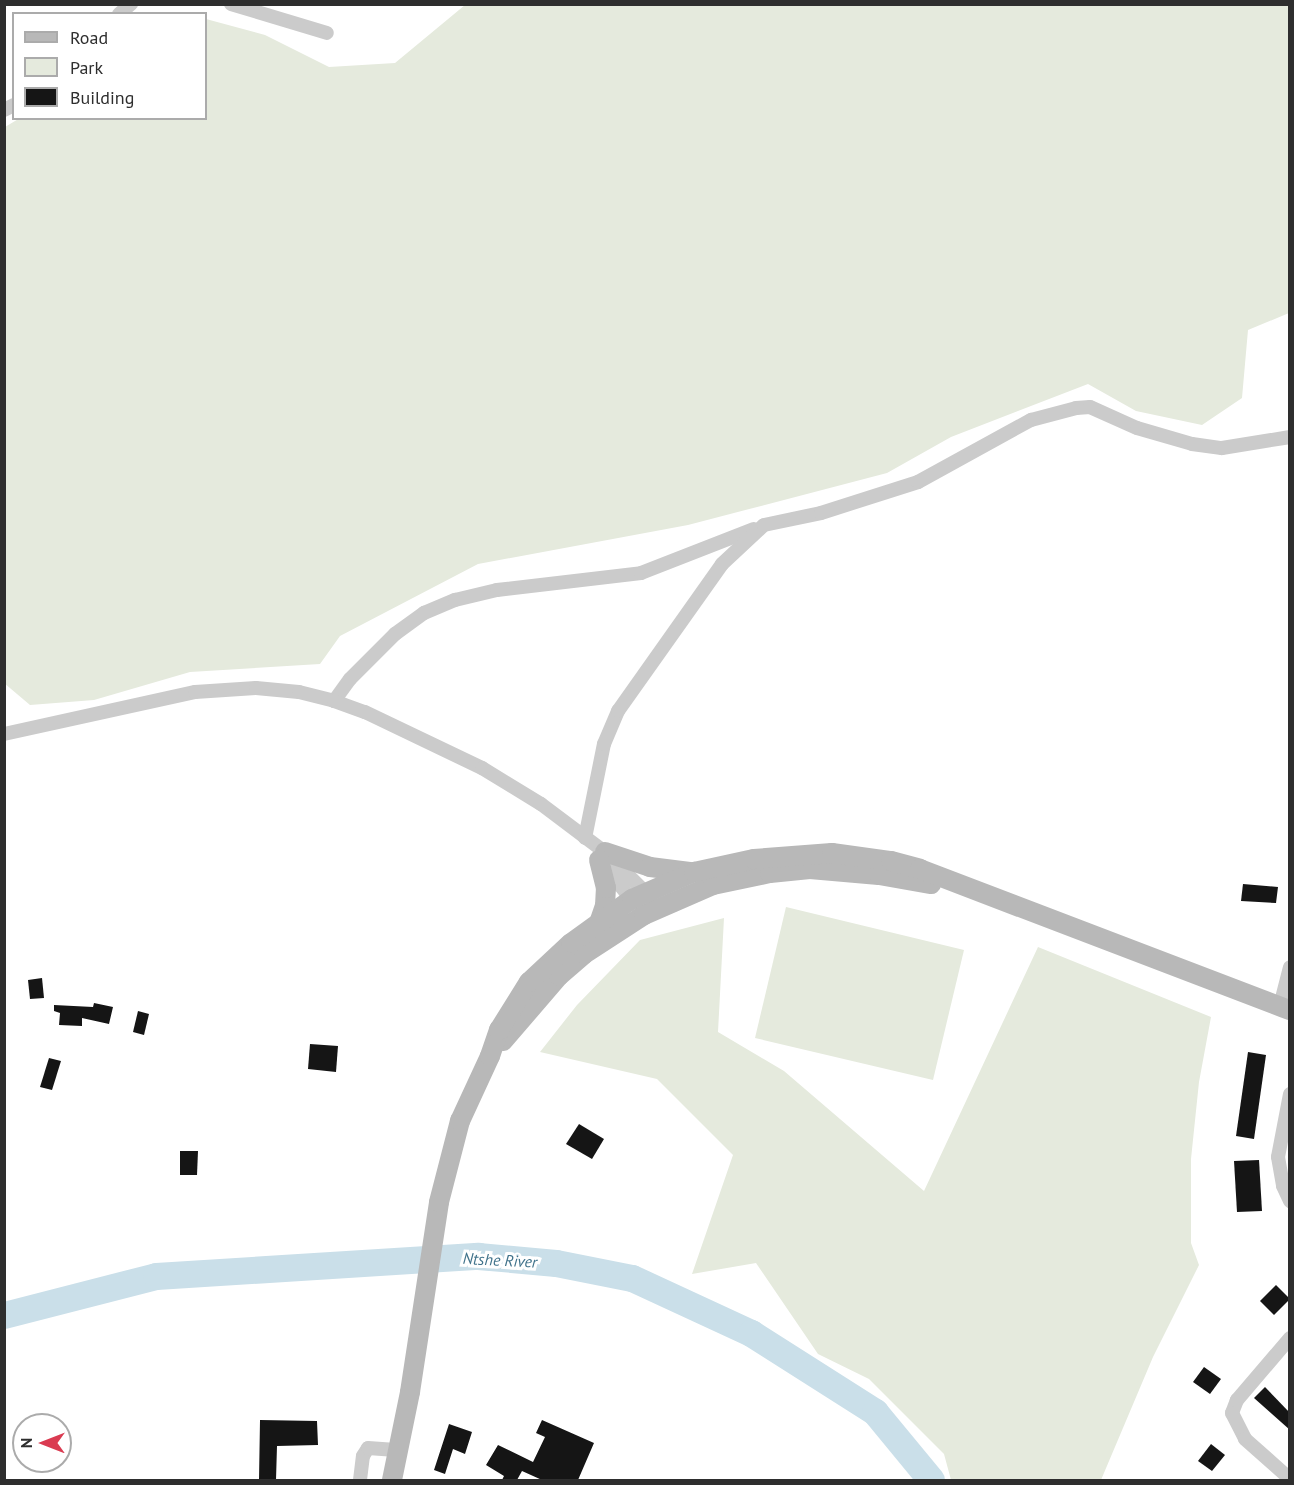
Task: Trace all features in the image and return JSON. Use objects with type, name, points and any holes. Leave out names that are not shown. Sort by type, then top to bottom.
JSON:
[{"type":"street","points":[[231,4],[327,33]]},
{"type":"street","points":[[334,701],[350,679],[395,634],[424,613],[455,600],[497,590],[641,573],[764,525],[821,513],[918,482],[1030,420],[1076,408],[1090,407],[1137,428],[1222,448],[1290,437]]},
{"type":"street","points":[[599,923],[605,906],[606,888],[595,848],[604,744],[618,711],[723,564],[764,525]]},
{"type":"street","points":[[4,734],[195,692],[256,688],[299,692],[334,701],[365,712],[482,768],[541,804],[595,848],[652,911]]},
{"type":"street","points":[[595,848],[650,867],[694,872]]},
{"type":"street","points":[[392,1480],[396,1450],[410,1392],[439,1202],[460,1121],[490,1056],[499,1030],[529,982],[564,950],[639,895],[694,872],[754,859],[831,853],[891,861],[1285,1008],[1290,967]]},
{"type":"street","points":[[490,1056],[559,975],[584,954],[652,911],[733,880],[810,870],[879,875],[981,893]]},
{"type":"street","points":[[1290,1094],[1278,1157],[1283,1186],[1290,1201]]},
{"type":"street","points":[[1290,1338],[1237,1400],[1232,1413],[1245,1439],[1290,1479]]},
{"type":"street","points":[[360,1480],[363,1456],[368,1448],[396,1450]]},
{"type":"green space","points":[[465,5],[1289,5],[1289,313],[1248,330],[1242,398],[1202,425],[1136,411],[1088,384],[951,437],[887,473],[688,525],[478,564],[340,636],[320,664],[190,672],[94,700],[30,705],[4,683],[5,127],[17,120],[207,120],[207,19],[265,35],[329,67],[395,63]]},
{"type":"green space","points":[[786,907],[964,950],[933,1080],[755,1038]]},
{"type":"green space","points":[[724,918],[718,1032],[784,1071],[924,1191],[1038,947],[1211,1017],[1199,1082],[1191,1159],[1191,1243],[1199,1265],[1153,1357],[1101,1480],[951,1480],[944,1454],[869,1379],[818,1354],[756,1263],[692,1274],[733,1155],[657,1079],[540,1052],[577,1005],[640,940]]},
{"type":"building","points":[[1243,884],[1278,887],[1276,903],[1241,901]]},
{"type":"building","points":[[42,978],[44,998],[30,999],[28,980]]},
{"type":"building","points":[[94,1003],[113,1007],[109,1024],[82,1018],[82,1026],[59,1025],[60,1013],[54,1011],[54,1005],[93,1007]]},
{"type":"building","points":[[138,1011],[149,1014],[144,1035],[133,1032]]},
{"type":"building","points":[[310,1044],[338,1046],[336,1072],[308,1069]]},
{"type":"building","points":[[1248,1052],[1266,1055],[1254,1139],[1236,1136]]},
{"type":"building","points":[[49,1058],[61,1061],[52,1090],[40,1087]]},
{"type":"building","points":[[579,1124],[604,1139],[592,1159],[566,1144]]},
{"type":"building","points":[[180,1151],[198,1151],[197,1175],[180,1175]]},
{"type":"building","points":[[1259,1160],[1262,1211],[1237,1212],[1234,1161]]},
{"type":"building","points":[[1276,1285],[1290,1299],[1274,1315],[1260,1301]]},
{"type":"building","points":[[1204,1367],[1221,1379],[1210,1394],[1193,1382]]},
{"type":"building","points":[[1265,1387],[1290,1413],[1290,1430],[1254,1398]]},
{"type":"building","points":[[260,1420],[317,1421],[318,1445],[277,1446],[276,1480],[259,1480]]},
{"type":"building","points":[[542,1420],[594,1443],[578,1480],[542,1480],[522,1471],[517,1480],[502,1480],[504,1476],[486,1465],[498,1445],[533,1462],[545,1437],[536,1433]]},
{"type":"building","points":[[449,1424],[472,1432],[465,1454],[453,1449],[445,1474],[434,1470]]},
{"type":"building","points":[[1211,1444],[1225,1455],[1212,1471],[1198,1461]]},
{"type":"waterway","name":"Ntshe River","points":[[4,1315],[156,1276],[478,1256],[556,1263],[632,1278],[751,1333],[875,1412],[931,1480]]}]
